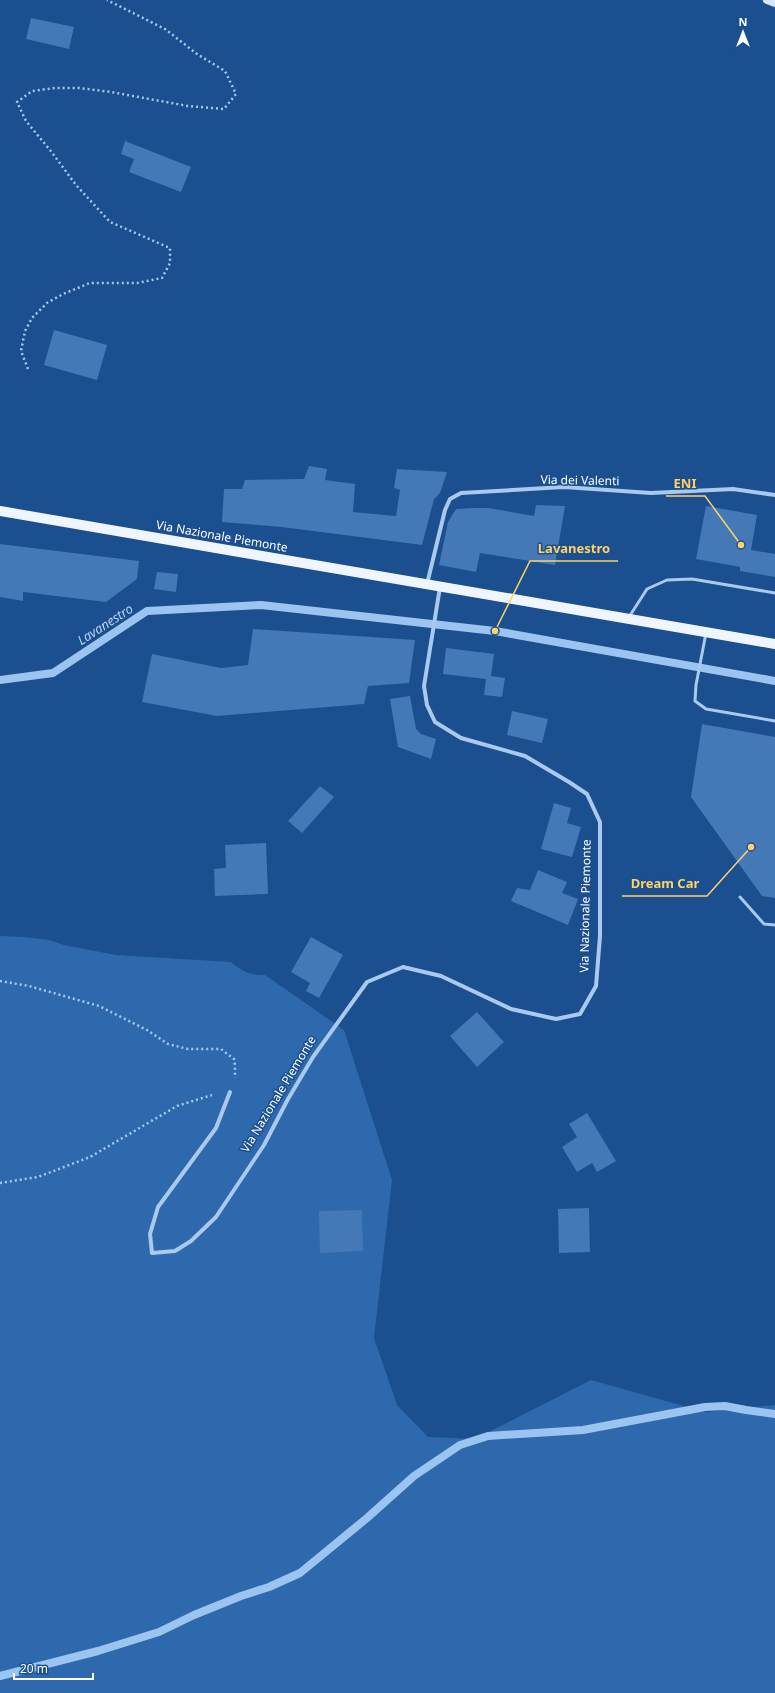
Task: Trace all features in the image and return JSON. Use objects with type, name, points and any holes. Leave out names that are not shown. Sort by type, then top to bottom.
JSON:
[{"type":"main road","points":[[768,0],[775,3]]},
{"type":"main road","name":"Via Nazionale Piemonte","points":[[0,511],[775,644]]},
{"type":"street","name":"Via dei Valenti","points":[[427,585],[445,510],[450,499],[461,493],[564,487],[651,493],[733,489],[775,495]]},
{"type":"street","name":"Via Nazionale Piemonte","points":[[230,1092],[216,1128],[158,1207],[150,1234],[152,1253],[175,1251],[191,1240],[216,1217],[264,1145],[288,1099],[313,1057],[367,982],[403,967],[441,976],[511,1009],[556,1019],[580,1014],[596,986],[600,936],[600,822],[587,794],[525,756],[461,738],[435,722],[427,705],[424,686],[440,587]]},
{"type":"lane","points":[[628,619],[647,589],[667,580],[692,579],[775,593]]},
{"type":"lane","points":[[706,632],[696,685],[695,701],[706,709],[775,721]]},
{"type":"lane","points":[[740,897],[764,924],[775,925]]},
{"type":"path","points":[[28,368],[21,351],[25,331],[32,318],[47,303],[63,294],[90,283],[137,283],[162,278],[170,263],[170,248],[110,222],[76,185],[26,121],[17,102],[32,91],[55,88],[79,88],[111,92],[188,106],[224,109],[236,94],[225,71],[197,54],[165,29],[107,0]]},
{"type":"path","points":[[0,981],[29,986],[99,1006],[147,1030],[168,1044],[188,1048],[221,1049],[234,1059],[235,1065],[235,1077],[230,1092],[202,1098],[177,1106],[90,1157],[38,1176],[0,1183]]},
{"type":"shaded area","points":[[0,936],[49,940],[64,945],[116,955],[231,962],[247,972],[265,975],[344,1030],[392,1180],[374,1338],[397,1405],[428,1437],[475,1439],[591,1380],[705,1412],[775,1405],[775,1693],[0,1693]]},
{"type":"building","points":[[31,18],[74,27],[69,49],[26,39]]},
{"type":"building","points":[[125,141],[191,167],[181,192],[129,172],[134,159],[121,154]]},
{"type":"building","points":[[54,330],[107,345],[97,380],[44,365]]},
{"type":"building","points":[[309,466],[327,469],[325,480],[355,484],[353,512],[396,516],[400,490],[394,488],[397,469],[447,472],[440,493],[434,499],[422,545],[282,527],[222,522],[224,489],[242,489],[245,480],[304,479]]},
{"type":"building","points":[[536,505],[565,506],[555,565],[480,553],[476,572],[439,565],[448,522],[456,509],[488,508],[534,516]]},
{"type":"building","points":[[706,506],[757,515],[751,550],[775,554],[775,577],[740,571],[740,567],[696,559]]},
{"type":"building","points":[[0,544],[139,561],[137,579],[106,602],[23,592],[23,601],[0,597]]},
{"type":"building","points":[[157,572],[178,574],[176,592],[154,589]]},
{"type":"building","points":[[253,629],[415,640],[409,683],[368,686],[364,704],[217,716],[142,702],[152,654],[221,668],[248,665]]},
{"type":"building","points":[[446,648],[494,654],[491,676],[505,678],[502,697],[484,695],[486,679],[443,674]]},
{"type":"building","points":[[410,696],[416,729],[421,734],[436,739],[431,759],[398,747],[390,699]]},
{"type":"building","points":[[512,711],[548,719],[542,743],[507,735]]},
{"type":"building","points":[[702,724],[775,737],[775,898],[762,896],[691,797]]},
{"type":"building","points":[[320,786],[334,797],[302,833],[288,821]]},
{"type":"building","points":[[554,803],[571,808],[567,823],[581,827],[572,857],[541,849]]},
{"type":"building","points":[[266,843],[268,894],[215,896],[214,869],[226,868],[225,845]]},
{"type":"building","points":[[538,870],[567,882],[562,893],[578,899],[568,925],[511,901],[517,888],[530,890]]},
{"type":"building","points":[[311,937],[343,955],[319,998],[306,991],[310,983],[291,972]]},
{"type":"building","points":[[477,1012],[504,1042],[477,1067],[450,1036]]},
{"type":"building","points":[[587,1113],[616,1161],[597,1172],[592,1163],[577,1172],[562,1147],[577,1137],[569,1124]]},
{"type":"building","points":[[589,1208],[590,1252],[559,1253],[558,1209]]},
{"type":"building","points":[[362,1210],[363,1251],[320,1253],[319,1211]]},
{"type":"waterway","name":"Lavanestro","points":[[0,680],[53,673],[147,611],[261,605],[495,631],[775,681]]},
{"type":"waterway","points":[[0,1676],[98,1651],[159,1632],[194,1615],[241,1596],[269,1587],[300,1573],[367,1518],[414,1476],[460,1445],[488,1436],[583,1430],[705,1407],[725,1406],[775,1414]]},
{"type":"place","name":"ENI","points":[[741,545]]},
{"type":"place","name":"Lavanestro","points":[[495,631]]},
{"type":"place","name":"Dream Car","points":[[751,847]]}]
